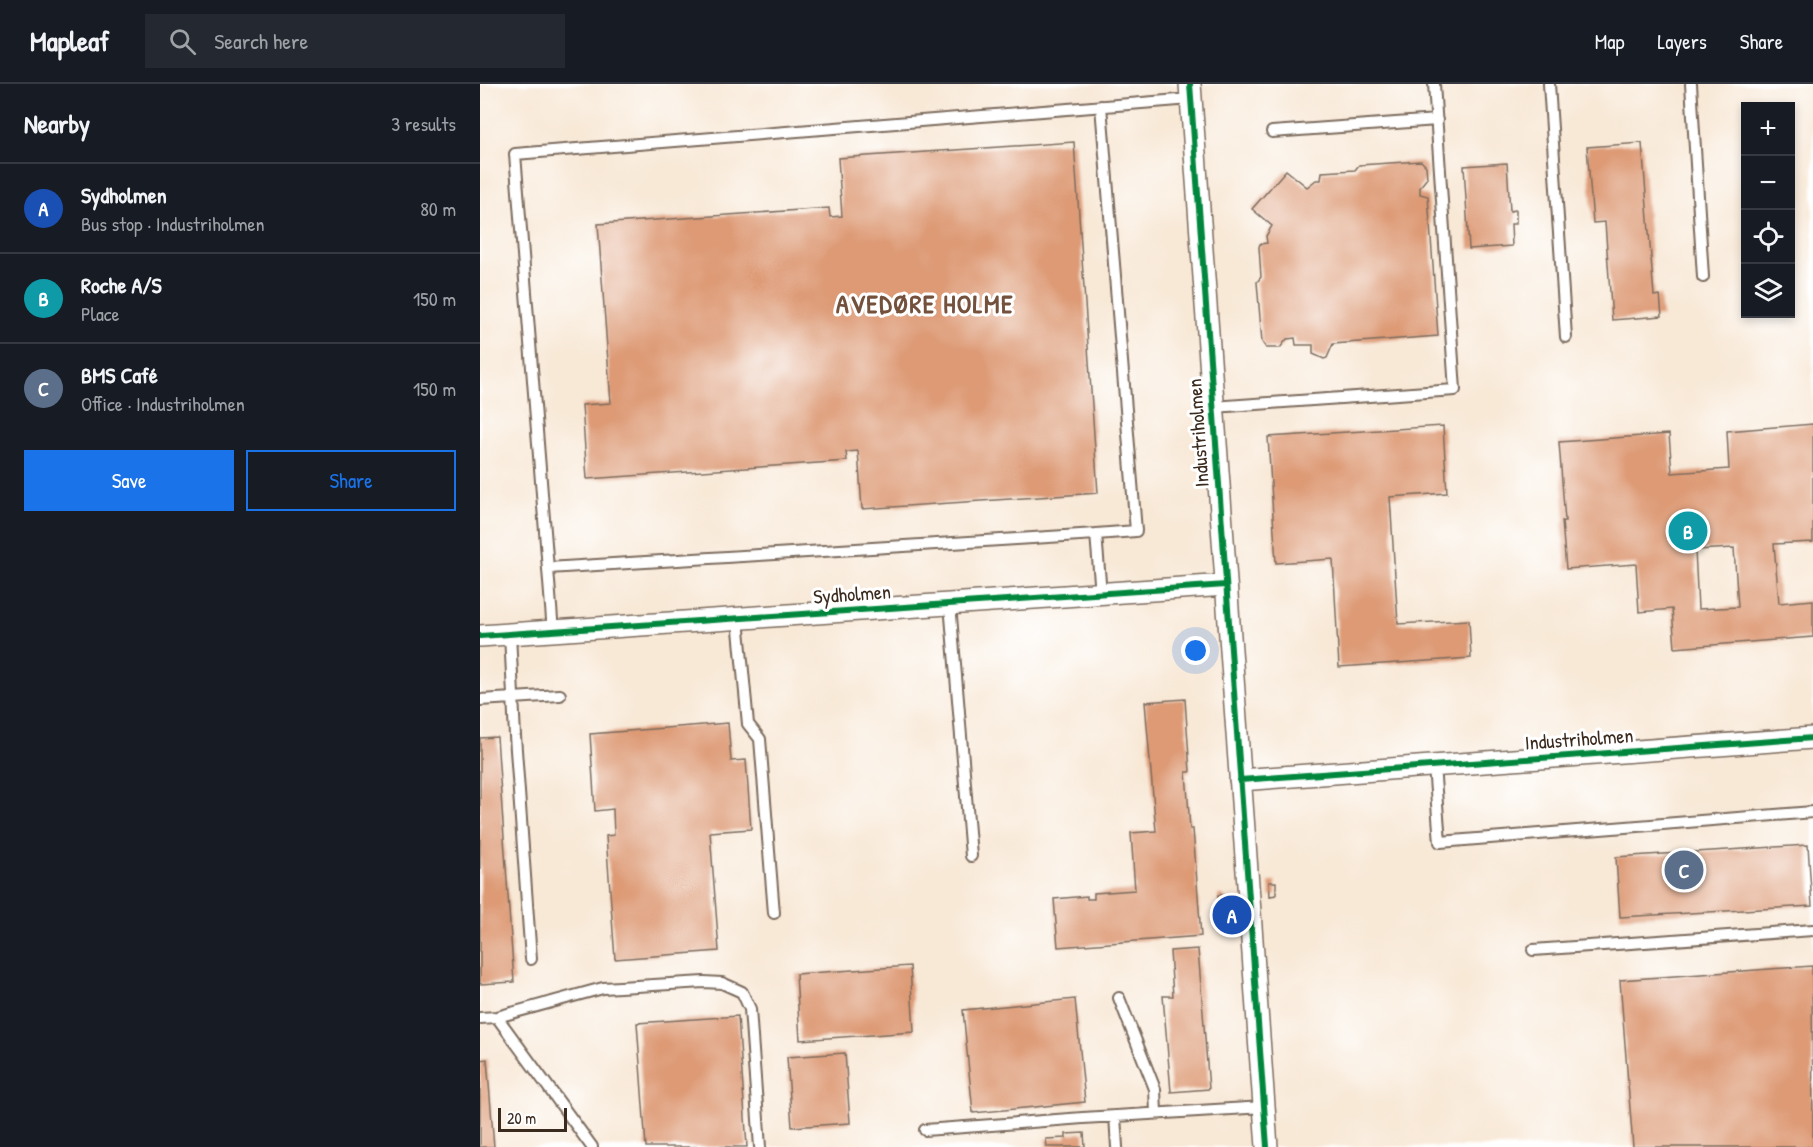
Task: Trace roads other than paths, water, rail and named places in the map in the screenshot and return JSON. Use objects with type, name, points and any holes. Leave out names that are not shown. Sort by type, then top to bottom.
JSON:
[{"type":"street","name":"Industriholmen","points":[[1190,91],[1267,1147]]},
{"type":"street","name":"Sydholmen","points":[[480,636],[1226,585]]},
{"type":"street","name":"Industriholmen","points":[[1240,780],[1813,738]]},
{"type":"lane","points":[[1213,407],[1455,390],[1434,84]]},
{"type":"lane","points":[[1548,84],[1566,337]]},
{"type":"lane","points":[[1691,84],[1703,277]]},
{"type":"lane","points":[[553,632],[514,154],[1101,106],[1190,91]]},
{"type":"lane","points":[[548,568],[1136,531],[1101,106]]},
{"type":"lane","points":[[1272,132],[1437,120]]},
{"type":"lane","points":[[1096,534],[1101,594]]},
{"type":"lane","points":[[950,604],[971,856]]},
{"type":"lane","points":[[738,619],[748,724],[760,739],[774,913]]},
{"type":"lane","points":[[510,634],[531,959]]},
{"type":"lane","points":[[480,700],[560,694]]},
{"type":"lane","points":[[1434,766],[1440,842],[1813,812]]},
{"type":"lane","points":[[1533,950],[1813,930]]},
{"type":"lane","points":[[480,1018],[497,1017],[603,988],[722,983],[742,992],[750,1009],[760,1147]]},
{"type":"lane","points":[[1119,998],[1155,1089],[1156,1113]]},
{"type":"lane","points":[[497,1017],[592,1147]]},
{"type":"lane","points":[[925,1130],[1264,1107]]},
{"type":"lane","points":[[1115,1116],[1117,1147]]},
{"type":"place","name":"Roche A/S","points":[[1688,531]]},
{"type":"place","name":"BMS Café","points":[[1684,870]]},
{"type":"place","name":"Sydholmen","points":[[1232,915]]},
{"type":"district","name":"AVEDØRE HOLME","points":[[925,304]]}]
